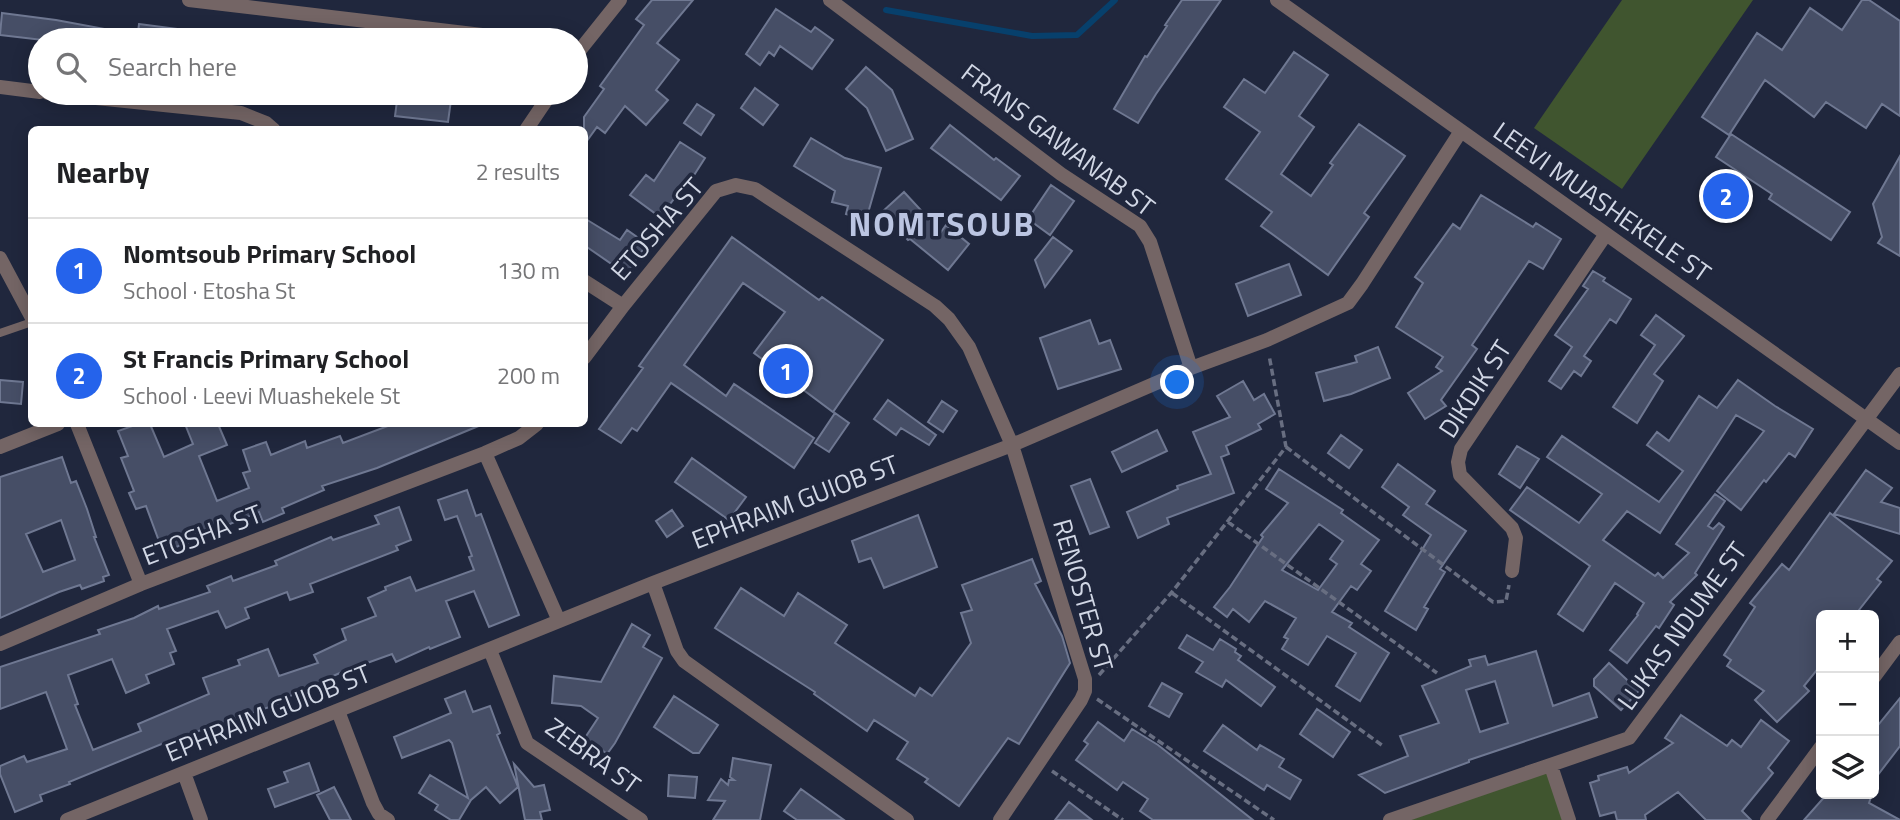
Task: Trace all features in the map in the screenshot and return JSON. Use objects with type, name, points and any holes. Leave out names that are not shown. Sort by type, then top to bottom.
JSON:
[{"type":"street","points":[[188,0],[423,28]]},
{"type":"street","points":[[588,39],[620,0]]},
{"type":"street","name":"FRANS GAWANAB ST","points":[[830,0],[1061,174],[1140,226],[1150,242],[1191,368]]},
{"type":"street","name":"LEEVI MUASHEKELE ST","points":[[1277,0],[1900,443]]},
{"type":"street","points":[[0,87],[28,90]]},
{"type":"street","points":[[164,105],[241,113],[269,126]]},
{"type":"street","points":[[529,126],[543,105]]},
{"type":"street","name":"EPHRAIM GUIOB ST","points":[[67,820],[653,583],[1012,445],[1191,368],[1267,340],[1348,303],[1461,131]]},
{"type":"street","name":"ETOSHA ST","points":[[588,353],[716,191],[736,185],[755,189],[935,306],[949,319],[970,347],[1012,445]]},
{"type":"street","name":"DIKDIK ST","points":[[1512,571],[1516,538],[1512,528],[1460,475],[1458,462],[1461,449],[1606,234]]},
{"type":"street","points":[[0,258],[28,312]]},
{"type":"street","points":[[588,284],[623,306]]},
{"type":"street","name":"LUKAS NDUME ST","points":[[1390,820],[1622,742],[1635,732],[1900,374]]},
{"type":"street","points":[[0,447],[50,427]]},
{"type":"street","points":[[78,427],[141,584]]},
{"type":"street","name":"ETOSHA ST","points":[[0,644],[141,584],[485,453],[519,438],[533,427]]},
{"type":"street","name":"RENOSTER ST","points":[[1000,820],[1082,700],[1085,691],[1085,678],[1012,445]]},
{"type":"street","points":[[485,453],[559,621]]},
{"type":"street","points":[[653,583],[677,651],[684,661],[907,820]]},
{"type":"street","points":[[1877,673],[1900,642]]},
{"type":"street","name":"ZEBRA ST","points":[[489,650],[527,743],[641,820]]},
{"type":"street","points":[[338,711],[373,803],[379,814],[388,820]]},
{"type":"street","points":[[1767,820],[1816,754]]},
{"type":"street","points":[[1550,766],[1569,820]]},
{"type":"street","points":[[184,773],[201,820]]},
{"type":"lane","points":[[0,333],[28,322]]},
{"type":"path","points":[[1267,340],[1286,447],[1493,602],[1506,601],[1512,571]]},
{"type":"path","points":[[1274,820],[1085,691],[1172,592],[1286,447]]},
{"type":"path","points":[[1228,522],[1437,673]]},
{"type":"path","points":[[1172,592],[1382,747]]},
{"type":"path","points":[[1039,762],[1123,820]]},
{"type":"green space","points":[[1622,0],[1753,0],[1622,189],[1534,128]]},
{"type":"green space","points":[[1551,766],[1569,820],[1390,820]]},
{"type":"building","points":[[652,0],[693,0],[657,43],[679,60],[656,90],[668,100],[646,125],[625,106],[605,133],[597,127],[588,139],[588,126],[584,126],[584,117],[604,89],[600,86],[644,25],[636,19]]},
{"type":"building","points":[[1182,0],[1221,0],[1138,123],[1114,109]]},
{"type":"building","points":[[1862,0],[1869,0],[1900,21],[1900,116],[1882,104],[1866,128],[1826,102],[1814,117],[1765,80],[1729,135],[1702,117],[1757,33],[1782,50],[1810,8],[1842,30]]},
{"type":"building","points":[[776,9],[811,32],[815,27],[833,40],[812,69],[780,46],[774,56],[769,52],[760,65],[746,54]]},
{"type":"building","points":[[2,13],[99,28],[28,28],[28,38],[0,35]]},
{"type":"building","points":[[139,24],[170,28],[138,28]]},
{"type":"building","points":[[1294,52],[1328,75],[1299,116],[1314,127],[1281,174],[1311,196],[1333,165],[1330,163],[1359,124],[1405,156],[1364,213],[1369,217],[1328,275],[1261,226],[1272,212],[1226,179],[1260,132],[1224,107],[1244,79],[1265,93]]},
{"type":"building","points":[[866,67],[892,90],[913,139],[886,151],[867,108],[846,89]]},
{"type":"building","points":[[755,88],[778,105],[763,125],[741,108]]},
{"type":"building","points":[[697,104],[714,115],[701,135],[684,123]]},
{"type":"building","points":[[396,105],[450,105],[448,122],[395,116]]},
{"type":"building","points":[[950,125],[994,160],[996,158],[1020,176],[1001,200],[931,148]]},
{"type":"building","points":[[1731,134],[1850,212],[1831,240],[1769,199],[1772,194],[1716,157]]},
{"type":"building","points":[[811,138],[845,158],[881,168],[866,220],[846,214],[848,206],[832,202],[835,191],[794,166]]},
{"type":"building","points":[[680,142],[705,158],[689,183],[687,182],[660,217],[630,195],[646,175],[654,181]]},
{"type":"building","points":[[1900,156],[1900,256],[1878,243],[1882,237],[1873,204]]},
{"type":"building","points":[[1051,185],[1074,201],[1050,235],[1028,219]]},
{"type":"building","points":[[904,192],[941,232],[946,225],[969,244],[948,270],[908,240],[882,212]]},
{"type":"building","points":[[1481,195],[1533,227],[1536,223],[1561,239],[1543,269],[1529,261],[1472,345],[1477,349],[1441,400],[1446,406],[1425,419],[1408,393],[1442,371],[1436,367],[1443,357],[1396,327],[1423,283],[1415,277],[1453,224],[1460,229]]},
{"type":"building","points":[[588,220],[620,240],[627,230],[647,244],[626,274],[588,248]]},
{"type":"building","points":[[732,237],[819,300],[822,297],[883,340],[833,412],[754,353],[785,312],[743,283],[684,365],[726,396],[734,384],[814,438],[794,468],[671,383],[637,431],[632,428],[621,443],[599,429],[643,368],[639,366]]},
{"type":"building","points":[[1053,237],[1072,251],[1045,287],[1035,260]]},
{"type":"building","points":[[1289,264],[1301,295],[1248,316],[1236,284]]},
{"type":"building","points":[[1593,271],[1605,278],[1603,281],[1631,299],[1616,323],[1610,319],[1584,356],[1591,361],[1581,376],[1574,371],[1561,389],[1549,381],[1572,347],[1555,335],[1588,289],[1583,286]]},
{"type":"building","points":[[1656,315],[1684,336],[1654,374],[1663,381],[1637,423],[1613,407],[1655,345],[1641,335]]},
{"type":"building","points":[[1090,320],[1099,344],[1110,340],[1121,369],[1058,389],[1040,338]]},
{"type":"building","points":[[1378,347],[1390,378],[1351,394],[1324,401],[1316,373],[1357,362],[1355,356]]},
{"type":"building","points":[[0,380],[23,382],[21,404],[0,402]]},
{"type":"building","points":[[1738,380],[1813,429],[1795,457],[1789,453],[1741,510],[1717,491],[1764,431],[1736,415],[1660,533],[1627,511],[1603,540],[1655,576],[1658,573],[1663,578],[1689,553],[1676,544],[1715,494],[1725,501],[1708,526],[1713,529],[1719,523],[1724,527],[1695,573],[1697,575],[1670,602],[1674,605],[1659,628],[1656,626],[1627,663],[1610,650],[1638,615],[1644,603],[1615,583],[1583,631],[1558,614],[1590,566],[1510,510],[1527,487],[1579,523],[1602,494],[1547,457],[1562,436],[1659,502],[1683,471],[1647,445],[1657,432],[1669,441],[1699,396],[1717,408]]},
{"type":"building","points":[[1243,381],[1254,400],[1264,394],[1275,414],[1258,424],[1261,429],[1226,446],[1229,454],[1221,457],[1234,493],[1167,518],[1169,524],[1138,538],[1127,512],[1178,489],[1177,486],[1211,474],[1193,432],[1230,417],[1217,396]]},
{"type":"building","points":[[888,400],[936,435],[929,445],[901,428],[896,435],[874,419]]},
{"type":"building","points":[[942,401],[957,411],[943,432],[928,422]]},
{"type":"building","points":[[835,413],[849,423],[829,452],[815,443]]},
{"type":"building","points":[[129,427],[151,427],[164,457],[193,444],[186,427],[219,427],[227,445],[199,456],[217,501],[249,488],[243,473],[250,471],[243,450],[266,442],[271,455],[305,441],[307,448],[340,436],[343,443],[385,427],[476,427],[377,468],[322,486],[324,490],[282,508],[284,513],[263,522],[259,512],[163,552],[146,506],[136,509],[129,493],[134,491],[121,458],[128,456],[118,431]]},
{"type":"building","points":[[1157,430],[1167,451],[1122,472],[1112,452]]},
{"type":"building","points":[[1341,435],[1362,450],[1349,468],[1328,453]]},
{"type":"building","points":[[1517,446],[1539,459],[1520,488],[1499,474]]},
{"type":"building","points":[[62,457],[71,483],[76,481],[87,509],[94,537],[109,575],[103,577],[104,581],[82,589],[80,585],[59,592],[0,618],[0,477]],"holes":[[[61,520],[75,560],[43,572],[26,534]]]},
{"type":"building","points":[[692,458],[746,497],[729,520],[675,482]]},
{"type":"building","points":[[1398,464],[1435,491],[1426,504],[1466,531],[1440,569],[1445,572],[1424,607],[1428,609],[1416,630],[1385,611],[1431,535],[1403,515],[1409,507],[1382,487]]},
{"type":"building","points":[[1279,469],[1343,510],[1341,513],[1379,540],[1361,564],[1371,571],[1357,590],[1351,586],[1332,612],[1352,623],[1349,627],[1389,653],[1360,701],[1336,686],[1356,653],[1327,636],[1308,665],[1282,649],[1288,639],[1284,637],[1296,618],[1265,601],[1249,622],[1233,609],[1227,617],[1214,607],[1263,537],[1261,535],[1288,503],[1266,489]],"holes":[[[1319,524],[1343,541],[1330,559],[1337,564],[1318,590],[1282,570]]]},
{"type":"building","points":[[1866,470],[1892,488],[1881,502],[1900,508],[1900,534],[1834,514]]},
{"type":"building","points":[[1090,479],[1109,527],[1090,534],[1071,486]]},
{"type":"building","points":[[467,490],[476,516],[481,514],[519,615],[489,627],[474,591],[446,601],[460,637],[396,662],[392,654],[342,672],[287,697],[288,700],[221,725],[220,722],[182,738],[181,736],[69,782],[70,784],[40,795],[42,801],[15,812],[0,774],[0,766],[24,756],[27,762],[67,749],[46,692],[0,709],[0,667],[100,634],[98,630],[134,618],[158,606],[159,609],[210,592],[207,586],[231,576],[233,581],[277,565],[275,561],[331,537],[333,540],[379,524],[375,516],[399,507],[411,540],[396,546],[398,550],[310,584],[313,592],[290,600],[287,592],[245,608],[249,618],[226,628],[218,611],[167,629],[176,651],[170,653],[174,664],[146,675],[149,683],[126,693],[112,659],[68,675],[78,704],[75,705],[93,750],[141,731],[138,724],[209,694],[203,678],[240,665],[238,660],[268,649],[279,676],[318,663],[314,655],[346,640],[342,629],[376,616],[368,598],[386,590],[385,587],[410,577],[416,591],[474,570],[469,557],[472,556],[457,516],[445,520],[438,500]]},
{"type":"building","points":[[672,510],[683,526],[667,537],[656,521]]},
{"type":"building","points":[[1830,513],[1892,561],[1877,579],[1881,582],[1859,610],[1816,610],[1816,671],[1804,686],[1809,691],[1777,722],[1755,700],[1764,691],[1727,666],[1731,660],[1724,655],[1755,607],[1750,603],[1782,564],[1789,570]]},
{"type":"building","points":[[918,515],[937,567],[884,588],[871,558],[859,562],[852,541]]},
{"type":"building","points":[[1032,559],[1041,581],[1035,584],[1062,636],[1070,663],[1019,744],[1008,738],[959,806],[925,782],[928,779],[897,759],[908,742],[874,720],[867,731],[814,694],[815,692],[715,628],[741,588],[784,616],[798,593],[847,625],[835,643],[915,696],[920,688],[932,696],[971,643],[961,613],[972,610],[962,585]]},
{"type":"building","points":[[632,624],[650,635],[643,647],[662,658],[615,743],[607,754],[602,750],[594,761],[577,750],[598,718],[581,706],[552,703],[554,676],[601,682]]},
{"type":"building","points":[[1187,635],[1213,650],[1220,639],[1236,649],[1235,652],[1241,656],[1238,660],[1275,687],[1261,706],[1226,680],[1222,687],[1196,672],[1203,662],[1179,648]]},
{"type":"building","points":[[1536,651],[1553,706],[1589,693],[1597,717],[1469,760],[1385,793],[1359,775],[1408,756],[1400,736],[1439,723],[1422,686],[1471,666],[1469,660],[1485,656],[1488,665]],"holes":[[[1495,681],[1508,723],[1480,732],[1466,690]]]},
{"type":"building","points":[[1609,663],[1639,691],[1621,710],[1594,686],[1594,679]]},
{"type":"building","points":[[1162,683],[1182,694],[1169,717],[1149,706]]},
{"type":"building","points":[[465,691],[473,712],[490,706],[500,733],[497,735],[518,787],[500,803],[486,787],[471,800],[459,820],[451,820],[435,810],[438,805],[419,793],[430,775],[468,798],[452,743],[449,740],[402,758],[394,737],[451,713],[445,699]]},
{"type":"building","points":[[674,696],[718,725],[699,753],[693,753],[654,727]]},
{"type":"building","points":[[1900,698],[1900,746],[1879,773],[1879,736],[1879,724]]},
{"type":"building","points":[[1317,709],[1350,732],[1333,757],[1300,734]]},
{"type":"building","points":[[1681,715],[1727,746],[1732,740],[1741,747],[1761,720],[1789,741],[1768,768],[1773,773],[1742,811],[1751,820],[1706,820],[1678,792],[1645,815],[1646,820],[1617,820],[1615,812],[1600,816],[1590,783],[1599,780],[1598,776],[1627,767],[1629,773],[1673,743],[1665,738]]},
{"type":"building","points":[[1098,722],[1124,741],[1132,729],[1158,745],[1253,820],[1153,820],[1140,811],[1148,799],[1123,782],[1117,790],[1076,760],[1088,744],[1084,741]]},
{"type":"building","points":[[1223,725],[1257,750],[1260,745],[1284,759],[1279,767],[1301,780],[1290,799],[1267,785],[1264,790],[1204,751]]},
{"type":"building","points":[[733,758],[771,765],[760,820],[713,820],[725,801],[708,800],[721,779],[728,785],[729,780],[734,780],[730,777]]},
{"type":"building","points":[[309,763],[319,791],[275,807],[268,789],[288,782],[284,772]]},
{"type":"building","points":[[514,764],[534,787],[544,785],[550,810],[540,812],[542,820],[525,820]]},
{"type":"building","points":[[669,775],[697,777],[695,798],[668,796]]},
{"type":"building","points":[[334,787],[351,820],[330,820],[317,795]]},
{"type":"building","points":[[801,789],[844,820],[797,820],[784,811]]},
{"type":"building","points":[[1823,799],[1870,799],[1869,803],[1900,820],[1804,820]]},
{"type":"building","points":[[1069,802],[1092,820],[1055,820]]},
{"type":"waterway","points":[[886,10],[1032,36],[1077,35],[1115,0]]},
{"type":"place","name":"St Francis Primary School","points":[[1726,196]]},
{"type":"place","name":"Nomtsoub Primary School","points":[[786,371]]},
{"type":"district","name":"NOMTSOUB","points":[[942,224]]}]
